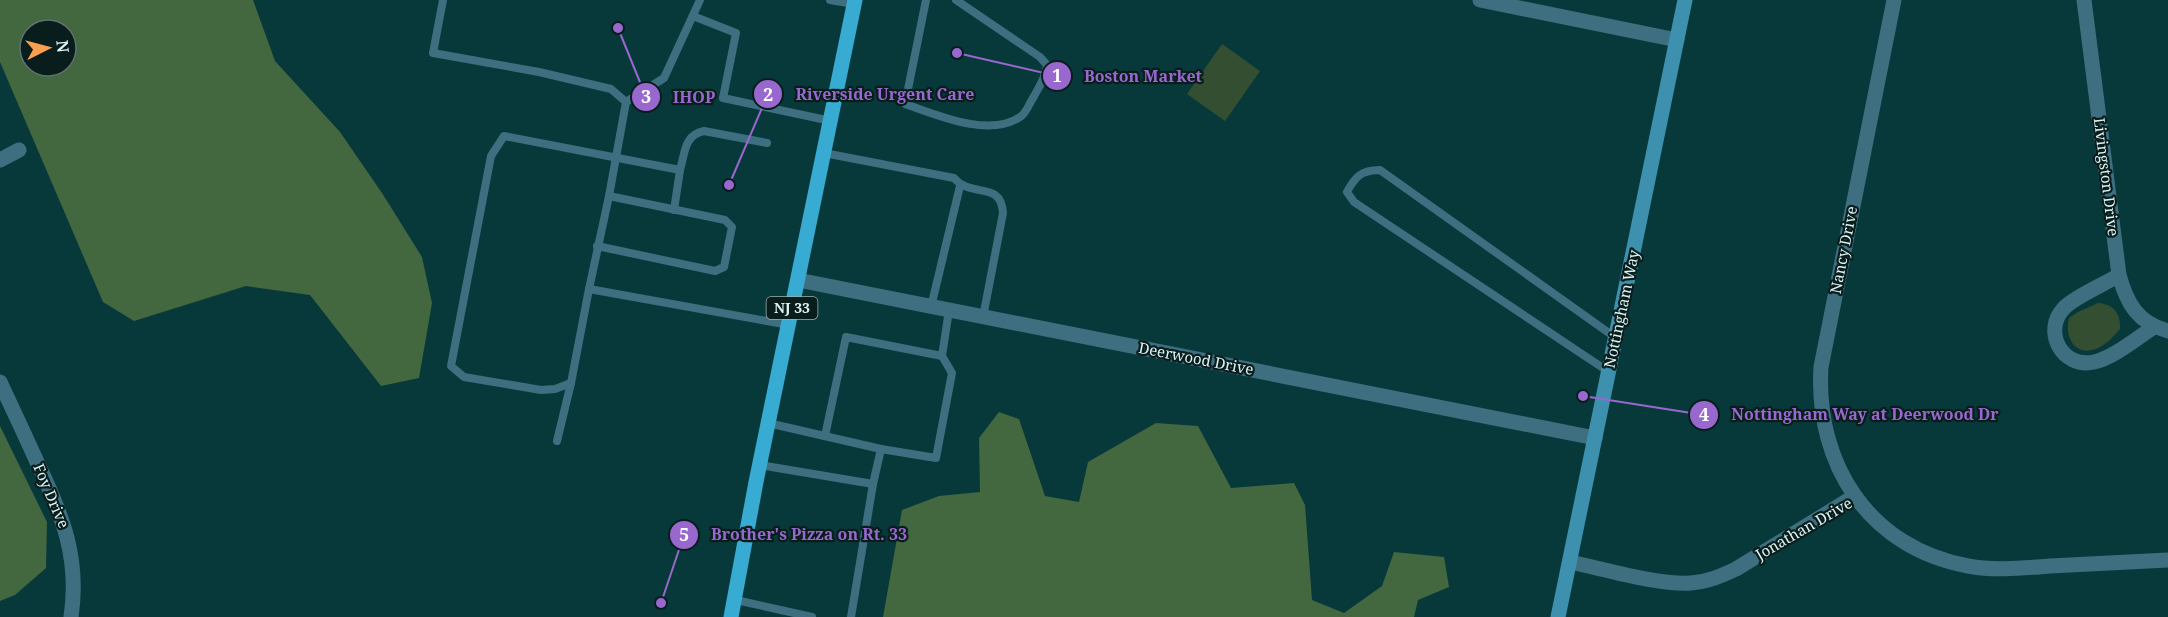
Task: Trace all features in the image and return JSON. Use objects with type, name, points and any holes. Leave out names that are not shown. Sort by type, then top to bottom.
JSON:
[{"type":"main road","name":"NJ 33","points":[[731,617],[768,423],[855,2]]},
{"type":"street","points":[[1480,0],[1677,40]]},
{"type":"street","name":"Nottingham Way","points":[[1558,617],[1685,0]]},
{"type":"street","name":"Nancy Drive","points":[[1855,496],[1840,473],[1829,447],[1823,423],[1820,392],[1821,367],[1894,0]]},
{"type":"street","name":"Livingston Drive","points":[[2084,0],[2119,275],[2131,306],[2141,318],[2161,329]]},
{"type":"street","points":[[0,160],[19,150]]},
{"type":"street","points":[[2119,275],[2065,306],[2057,317],[2055,330],[2056,342],[2061,351],[2068,358],[2092,363],[2161,329]]},
{"type":"street","name":"Deerwood Drive","points":[[798,280],[1595,438]]},
{"type":"street","name":"Foy Drive","points":[[0,382],[60,510],[66,529],[73,567],[74,600],[71,617]]},
{"type":"street","name":"Jonathan Drive","points":[[1570,562],[1671,583],[1692,583],[1714,578],[1736,569],[1855,496],[1871,515],[1892,533],[1916,548],[1942,559],[1969,566],[2000,569],[2168,560]]},
{"type":"lane","points":[[443,0],[433,53],[539,72],[611,89],[626,102]]},
{"type":"lane","points":[[557,441],[617,157],[626,102],[664,78],[700,0]]},
{"type":"lane","points":[[830,0],[855,2]]},
{"type":"lane","points":[[926,0],[905,104],[973,125],[1003,125],[1022,117],[1047,73],[1047,65],[1040,57],[956,0]]},
{"type":"lane","points":[[693,16],[736,33],[723,98],[831,121]]},
{"type":"lane","points":[[674,210],[680,170],[688,141],[695,133],[704,131],[767,143]]},
{"type":"lane","points":[[571,383],[555,389],[541,390],[464,377],[451,366],[491,156],[504,136],[680,170]]},
{"type":"lane","points":[[824,153],[954,178],[960,186],[996,195],[1001,199],[1003,213],[983,317]]},
{"type":"lane","points":[[1609,372],[1354,202],[1347,192],[1355,177],[1371,170],[1380,170],[1616,338]]},
{"type":"lane","points":[[931,307],[960,186]]},
{"type":"lane","points":[[597,246],[715,271],[724,267],[732,228],[726,220],[609,196]]},
{"type":"lane","points":[[589,289],[789,325]]},
{"type":"lane","points":[[768,423],[881,449],[936,458],[952,373],[942,356],[949,310]]},
{"type":"lane","points":[[825,436],[846,337],[942,356]]},
{"type":"lane","points":[[850,617],[881,449]]},
{"type":"lane","points":[[760,465],[873,484]]},
{"type":"lane","points":[[736,600],[812,617]]},
{"type":"green space","points":[[0,0],[253,0],[275,61],[340,132],[422,257],[432,303],[419,378],[381,386],[310,295],[246,286],[134,321],[103,302],[0,62]]},
{"type":"green space","points":[[1222,44],[1260,71],[1225,121],[1187,94]]},
{"type":"green space","points":[[2098,303],[2108,305],[2115,310],[2119,318],[2120,329],[2101,346],[2083,350],[2073,344],[2070,339],[2069,318]]},
{"type":"green space","points":[[999,412],[1019,419],[1045,496],[1079,502],[1088,462],[1156,423],[1198,426],[1231,488],[1294,483],[1305,505],[1312,600],[1344,613],[1382,586],[1394,552],[1444,557],[1449,587],[1418,600],[1414,617],[883,617],[902,510],[939,496],[980,492],[979,438]]},
{"type":"green space","points":[[0,426],[47,522],[46,568],[15,595],[0,601]]},
{"type":"place","name":"IHOP","points":[[618,28]]},
{"type":"place","name":"Boston Market","points":[[957,53]]},
{"type":"place","name":"Riverside Urgent Care","points":[[729,185]]},
{"type":"place","name":"Nottingham Way at Deerwood Dr","points":[[1583,396]]},
{"type":"place","name":"Brother's Pizza on Rt. 33","points":[[661,603]]}]
